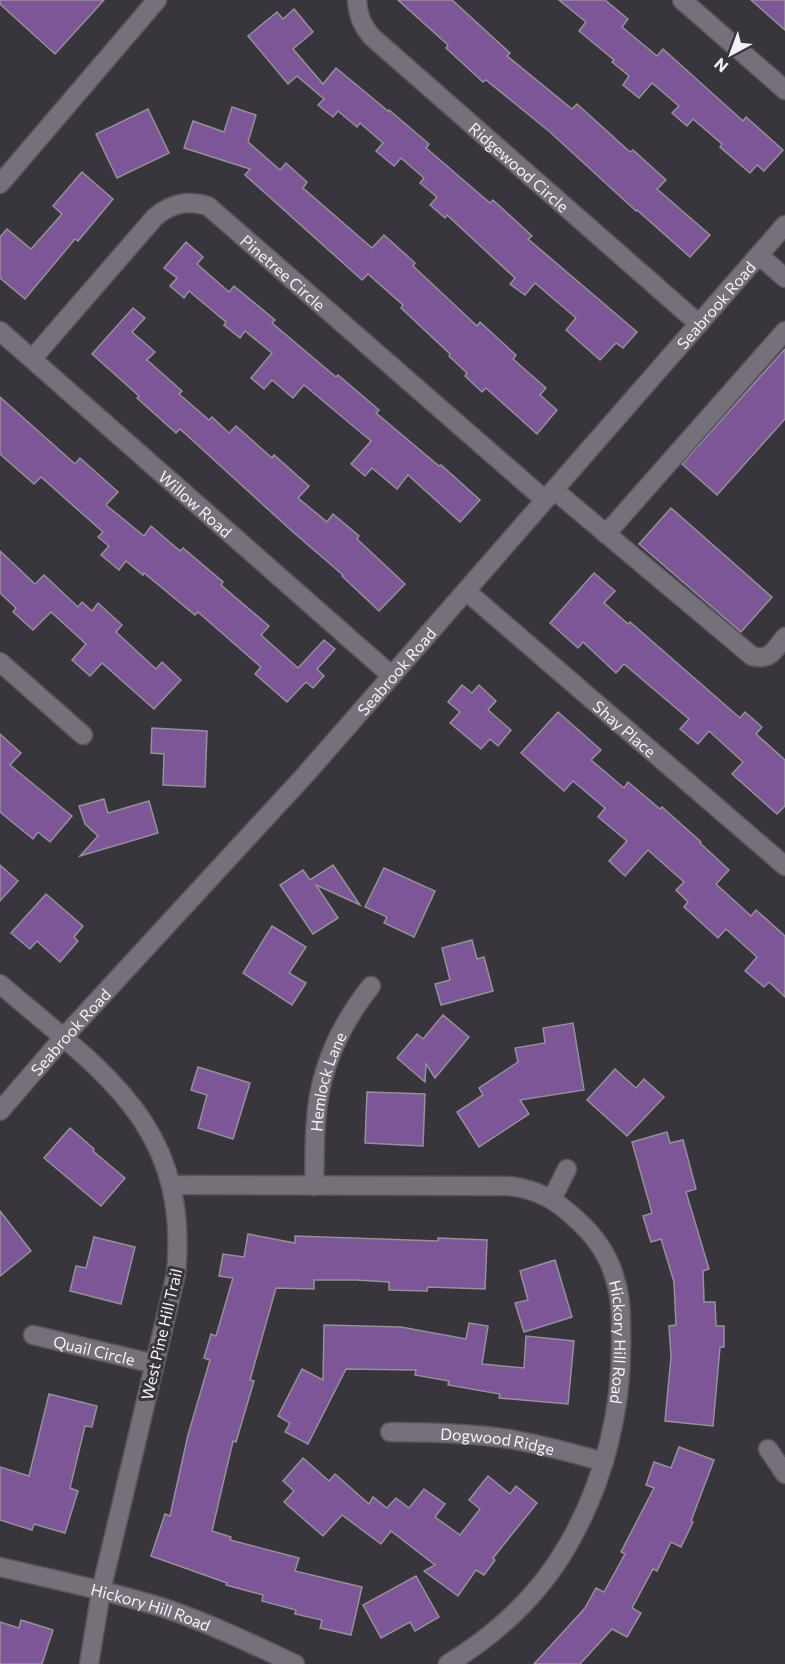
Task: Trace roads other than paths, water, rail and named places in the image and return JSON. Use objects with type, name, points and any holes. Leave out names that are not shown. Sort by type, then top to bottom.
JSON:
[{"type":"street","points":[[0,184],[157,0]]},
{"type":"street","name":"Ridgewood Circle","points":[[357,0],[357,12],[362,26],[372,37],[699,324]]},
{"type":"street","points":[[682,0],[785,90]]},
{"type":"street","name":"Pinetree Circle","points":[[32,359],[155,217],[167,208],[180,203],[194,202],[208,206],[549,495],[606,534],[752,657],[762,659],[770,655],[785,637]]},
{"type":"street","name":"Seabrook Road","points":[[0,1111],[63,1038],[251,835],[392,676],[785,225]]},
{"type":"street","points":[[759,255],[785,278]]},
{"type":"street","name":"Willow Road","points":[[0,331],[392,676]]},
{"type":"street","points":[[606,534],[785,331]]},
{"type":"street","name":"Shay Place","points":[[466,591],[785,866]]},
{"type":"street","points":[[0,662],[83,735]]},
{"type":"street","name":"West Pine Hill Trail","points":[[0,984],[116,1085],[136,1109],[153,1136],[172,1185],[177,1211],[176,1274],[101,1591],[89,1664]]},
{"type":"street","name":"Hemlock Lane","points":[[314,1186],[316,1121],[320,1088],[343,1027],[371,986]]},
{"type":"street","points":[[552,1199],[567,1169]]},
{"type":"street","name":"Hickory Hill Road","points":[[172,1185],[508,1186],[538,1192],[552,1199],[587,1228],[596,1240],[616,1281],[621,1310],[622,1358],[617,1405],[604,1462],[590,1503],[553,1569],[524,1603],[503,1624],[448,1664]]},
{"type":"street","name":"Quail Circle","points":[[33,1335],[155,1364]]},
{"type":"street","name":"Dogwood Ridge","points":[[390,1432],[447,1432],[507,1439],[546,1446],[604,1462]]},
{"type":"street","points":[[768,1449],[785,1474]]},
{"type":"street","name":"Hickory Hill Road","points":[[0,1567],[165,1608],[235,1636],[295,1664]]}]
